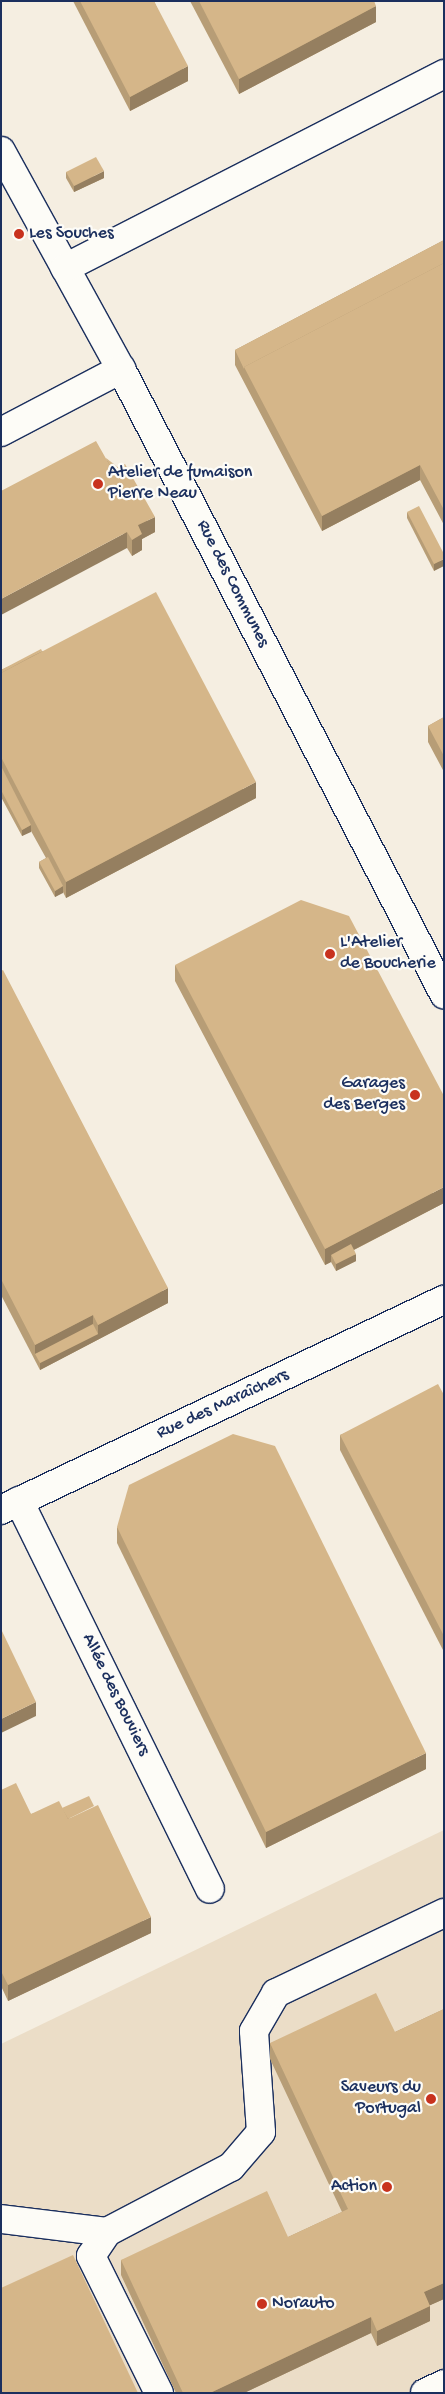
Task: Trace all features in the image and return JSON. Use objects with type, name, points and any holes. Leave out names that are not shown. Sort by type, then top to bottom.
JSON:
[{"type":"street","points":[[65,268],[444,74]]},
{"type":"street","name":"Rue des Communes","points":[[1,151],[121,369],[444,994]]},
{"type":"street","points":[[1,432],[121,369]]},
{"type":"street","name":"Rue des Maraîchers","points":[[10,1506],[444,1300]]},
{"type":"street","name":"Allée des Bouviers","points":[[10,1506],[210,1889]]},
{"type":"street","points":[[159,2393],[91,2256],[107,2232],[231,2167],[261,2132],[254,2031],[276,1992],[444,1913]]},
{"type":"street","points":[[1,2218],[107,2232]]},
{"type":"street","points":[[425,2393],[444,2384]]},
{"type":"shaded area","points":[[444,1830],[444,2393],[1,2393],[1,2044]]},
{"type":"building","points":[[80,1],[154,1],[188,66],[130,97]]},
{"type":"building","points":[[199,1],[374,1],[376,6],[239,79]]},
{"type":"building","points":[[96,157],[104,171],[74,186],[66,172]]},
{"type":"building","points":[[444,240],[444,263],[244,367],[244,369],[235,350]]},
{"type":"building","points":[[444,263],[444,510],[420,465],[322,516],[244,367]]},
{"type":"building","points":[[96,441],[113,471],[125,464],[155,517],[138,525],[142,534],[132,540],[127,532],[1,599],[1,491]]},
{"type":"building","points":[[106,458],[119,468],[113,471]]},
{"type":"building","points":[[419,506],[444,554],[444,559],[434,564],[407,512]]},
{"type":"building","points":[[156,592],[256,782],[66,882],[1,757],[1,673]]},
{"type":"building","points":[[41,649],[42,651],[1,673],[1,670]]},
{"type":"building","points":[[444,717],[444,756],[428,726]]},
{"type":"building","points":[[1,766],[31,825],[22,830],[1,790]]},
{"type":"building","points":[[48,857],[63,886],[55,891],[39,862]]},
{"type":"building","points":[[301,900],[349,916],[444,1096],[444,1187],[325,1249],[175,965]]},
{"type":"building","points":[[3,970],[168,1288],[98,1325],[93,1315],[35,1345],[1,1279],[1,971]]},
{"type":"building","points":[[351,1244],[356,1254],[336,1264],[331,1255]]},
{"type":"building","points":[[93,1324],[98,1334],[40,1363],[35,1354]]},
{"type":"building","points":[[438,1384],[444,1395],[444,1636],[340,1435]]},
{"type":"building","points":[[233,1434],[275,1446],[426,1753],[266,1832],[117,1527],[129,1485]]},
{"type":"building","points":[[1,1629],[36,1702],[1,1719]]},
{"type":"building","points":[[16,1783],[31,1814],[59,1801],[68,1819],[98,1805],[151,1917],[8,1985],[1,1971],[1,1790]]},
{"type":"building","points":[[89,1796],[94,1806],[68,1819],[62,1808]]},
{"type":"building","points":[[376,1993],[395,2032],[444,2009],[444,2283],[424,2292],[430,2306],[377,2331],[371,2317],[210,2393],[183,2393],[121,2260],[267,2191],[288,2237],[348,2209],[270,2043]]},
{"type":"building","points":[[73,2255],[138,2393],[1,2393],[1,2288]]},
{"type":"place","name":"Les Souches","points":[[19,234]]},
{"type":"place","name":"Atelier de fumaison Pierre Neau","points":[[98,484]]},
{"type":"place","name":"L'Atelier de Boucherie","points":[[330,954]]},
{"type":"place","name":"Garages des Berges","points":[[415,1095]]},
{"type":"place","name":"Saveurs du Portugal","points":[[431,2099]]},
{"type":"place","name":"Action","points":[[387,2187]]},
{"type":"place","name":"Norauto","points":[[262,2304]]}]
